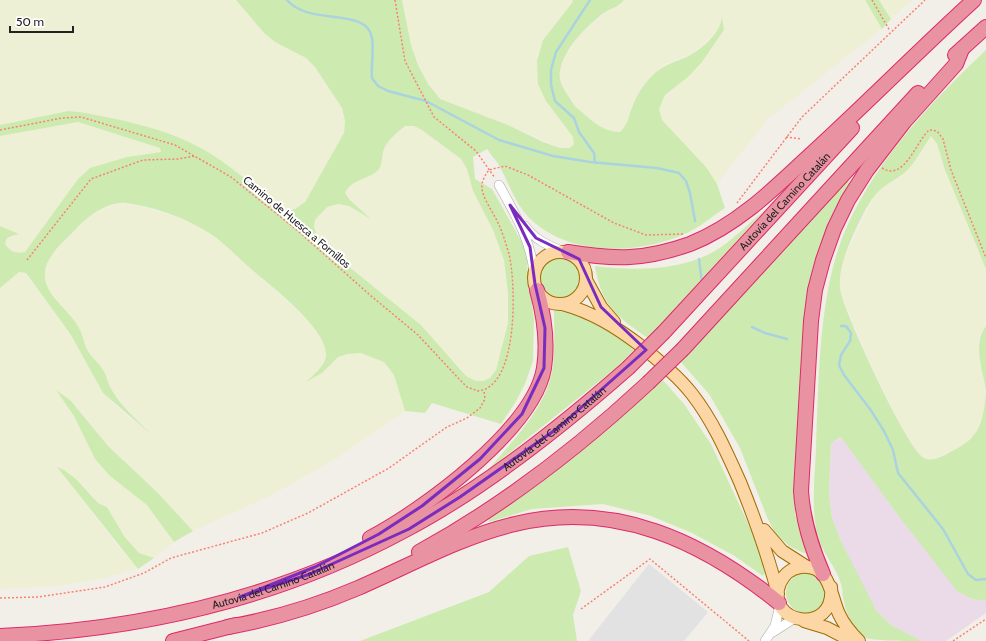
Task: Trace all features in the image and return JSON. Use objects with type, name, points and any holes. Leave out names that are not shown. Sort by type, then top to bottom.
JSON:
[{"type":"highway","points":[[565,252],[600,258],[635,258],[690,244],[712,234],[740,216],[782,181],[974,0]]},
{"type":"highway","name":"Autovía del Camino Catalán","points":[[0,636],[101,628],[185,612],[240,597],[310,574],[356,555],[408,529],[460,497],[546,436],[628,368],[664,332],[878,100],[937,39],[979,0]]},
{"type":"highway","points":[[228,627],[289,608],[327,594],[370,576],[436,542],[498,504],[533,480],[581,443],[648,384],[683,349],[873,140],[962,49],[986,27]]},
{"type":"highway","points":[[823,574],[807,532],[803,516],[801,491],[811,321],[823,260],[834,230],[848,200],[863,176],[904,122],[956,64],[962,49]]},
{"type":"highway","points":[[240,597],[316,567],[379,534],[422,506],[480,459],[506,433],[522,414],[533,396],[544,368],[545,328],[537,290]]},
{"type":"highway","points":[[173,641],[296,612],[356,589],[458,544],[490,532],[514,524],[562,517],[608,519],[651,528],[671,536],[732,568],[779,600]]},
{"type":"main road","points":[[623,332],[592,313],[548,301],[537,290],[535,284],[534,272],[536,266],[544,256],[550,253],[565,252],[579,259],[583,265],[586,280],[601,308],[623,332],[676,376],[705,412],[726,451],[753,514],[768,553],[779,600],[784,610],[798,619],[827,628],[852,641]]},
{"type":"main road","points":[[562,304],[574,300],[579,296],[585,286],[586,280]]},
{"type":"main road","points":[[753,514],[777,547],[788,556],[823,574],[830,587],[841,619],[859,641]]},
{"type":"main road","points":[[779,600],[779,586],[786,574],[799,567],[807,566]]},
{"type":"main road","points":[[798,619],[813,618],[824,611],[830,600],[830,587]]},
{"type":"street","points":[[499,185],[530,247],[534,272]]},
{"type":"street","points":[[510,205],[536,238],[546,245],[565,252]]},
{"type":"street","points":[[768,638],[777,621],[779,600]]},
{"type":"street","points":[[768,638],[782,625],[798,619]]},
{"type":"path","points":[[395,0],[405,61],[434,117],[476,151],[489,170]]},
{"type":"path","points":[[872,0],[890,31]]},
{"type":"path","points":[[733,208],[768,163],[785,137],[802,117],[890,31],[925,0]]},
{"type":"path","name":"Camino de Huesca a Fornillos","points":[[0,130],[62,118],[80,117],[175,145],[231,177],[298,231],[370,295],[418,335],[461,381],[472,390],[484,391]]},
{"type":"path","points":[[881,168],[886,171],[895,172],[903,166],[929,130],[936,130],[940,133],[951,170],[986,258]]},
{"type":"path","points":[[785,137],[802,139]]},
{"type":"path","points":[[27,260],[91,178],[143,160],[178,159],[195,156]]},
{"type":"path","points":[[0,598],[38,597],[105,587],[144,573],[171,558],[269,530],[308,513],[389,468],[427,440],[447,427],[467,418],[480,408],[485,399],[484,391],[495,383],[505,361],[513,318],[513,284],[509,254],[499,225],[482,189],[483,180],[489,170],[505,166],[522,173],[614,223],[646,235],[685,234]]},
{"type":"path","points":[[581,609],[650,559],[749,641]]},
{"type":"path","points":[[954,641],[986,619]]},
{"type":"highlighted area","points":[[510,205],[536,238],[579,259],[601,307],[646,350],[558,428],[460,497],[409,529],[310,574],[240,597],[315,567],[379,534],[422,506],[480,459],[522,414],[544,368],[545,328],[535,284],[530,247]]},
{"type":"shaded area","points":[[842,437],[897,514],[972,599],[986,601],[986,613],[946,641],[922,641],[891,625],[876,610],[861,584],[832,518],[829,493],[831,443]]},
{"type":"shaded area","points":[[649,564],[708,612],[684,641],[588,641]]},
{"type":"green space","points":[[0,0],[236,0],[264,33],[275,42],[306,58],[315,67],[342,108],[345,121],[344,133],[305,202],[295,209],[287,211],[198,146],[173,134],[80,112],[68,111],[0,125]]},
{"type":"green space","points":[[236,0],[402,0],[411,45],[418,65],[428,84],[440,99],[508,125],[543,142],[560,148],[570,148],[574,144],[573,137],[546,101],[538,84],[537,61],[543,40],[573,0],[624,0],[619,5],[601,15],[582,33],[570,47],[562,63],[560,71],[563,88],[577,108],[602,128],[620,132],[626,125],[637,96],[652,75],[665,66],[692,54],[702,47],[715,34],[721,23],[722,17],[724,30],[702,62],[688,77],[665,95],[659,109],[662,120],[706,167],[717,184],[725,208],[689,232],[669,240],[625,248],[602,248],[580,245],[559,238],[540,227],[524,212],[514,196],[500,167],[487,149],[473,157],[475,179],[492,189],[523,244],[527,254],[528,285],[534,320],[533,361],[525,384],[515,403],[501,424],[432,403],[425,413],[405,411],[394,375],[384,362],[361,353],[348,354],[338,357],[322,373],[306,382],[318,370],[325,360],[326,356],[324,345],[318,333],[308,320],[283,296],[212,235],[197,226],[157,209],[136,204],[119,203],[105,207],[81,224],[52,254],[46,266],[46,281],[48,288],[53,295],[75,321],[82,334],[88,351],[100,365],[114,394],[129,412],[152,435],[103,393],[71,335],[26,273],[19,272],[0,288],[0,226],[19,234],[7,239],[5,244],[7,247],[14,252],[25,252],[78,179],[90,168],[127,157],[161,152],[160,148],[78,122],[0,136],[0,125],[68,111],[110,118],[155,129],[197,146],[221,160],[287,211],[295,209],[305,202],[344,133],[345,121],[342,108],[315,67],[306,58],[275,42],[264,33]],"holes":[[[405,126],[414,126],[422,130],[461,159],[467,169],[473,191],[493,230],[504,260],[508,293],[508,323],[496,370],[490,378],[483,381],[476,381],[466,376],[421,325],[348,266],[317,235],[314,227],[315,220],[327,207],[338,204],[349,206],[371,219],[350,200],[345,193],[351,185],[372,175],[378,170],[381,165],[384,149],[393,136]]]},
{"type":"green space","points":[[402,0],[573,0],[543,40],[546,101],[573,137],[574,144],[570,148],[560,148],[508,125],[440,99],[428,84],[418,65],[411,45]]},
{"type":"green space","points":[[624,0],[865,0],[882,29],[768,119],[717,184],[706,167],[662,120],[659,109],[665,95],[688,77],[702,62],[724,30],[722,18],[721,26],[715,34],[691,54],[666,64],[654,73],[641,88],[632,106],[627,125],[620,132],[610,132],[601,128],[576,107],[563,88],[559,73],[565,57],[579,36],[603,14],[620,5]]},
{"type":"green space","points":[[865,0],[879,0],[891,19],[882,29]]},
{"type":"green space","points":[[879,0],[913,0],[891,19]]},
{"type":"green space","points":[[986,50],[986,269],[945,170],[937,144],[931,136],[914,163],[903,174],[884,186],[867,207],[846,252],[841,269],[840,283],[841,292],[847,310],[866,356],[905,432],[924,458],[935,459],[963,445],[970,439],[979,427],[982,419],[986,393],[986,601],[972,599],[957,591],[897,514],[841,437],[831,443],[829,493],[832,518],[841,541],[876,610],[891,625],[922,641],[871,639],[862,635],[849,617],[845,607],[842,586],[836,571],[819,540],[815,523],[814,490],[820,362],[822,333],[831,275],[839,247],[849,222],[876,174],[909,130],[966,69]]},
{"type":"green space","points":[[78,122],[160,148],[161,152],[157,154],[145,153],[25,252],[19,253],[10,251],[5,244],[6,241],[10,236],[18,234],[0,226],[0,136]]},
{"type":"green space","points":[[405,126],[414,126],[422,130],[461,159],[467,169],[473,191],[493,230],[504,260],[508,293],[508,323],[496,370],[490,378],[483,381],[476,381],[466,376],[421,325],[348,266],[317,235],[314,227],[315,220],[327,207],[338,204],[349,206],[369,218],[345,193],[347,188],[358,180],[376,172],[380,167],[384,148],[389,139]]},
{"type":"green space","points":[[931,136],[937,144],[945,170],[986,269],[986,326],[981,332],[978,343],[986,391],[983,419],[977,433],[964,445],[932,460],[925,459],[918,454],[906,437],[872,367],[842,298],[839,282],[844,258],[875,195],[886,185],[901,177],[911,166]]},
{"type":"green space","points":[[845,180],[850,183],[827,229],[814,267],[806,299],[795,514],[808,553],[804,553],[789,546],[775,533],[767,517],[740,448],[709,394],[680,361]]},
{"type":"green space","points":[[124,203],[142,206],[177,217],[218,238],[309,321],[322,340],[326,354],[325,360],[321,366],[322,373],[338,357],[348,354],[361,353],[371,356],[384,362],[394,375],[405,411],[339,457],[272,495],[193,531],[157,492],[108,446],[71,401],[57,391],[74,416],[95,459],[147,505],[174,542],[154,558],[139,553],[124,536],[107,507],[98,503],[89,492],[63,476],[138,569],[101,579],[58,586],[0,589],[0,288],[19,272],[25,273],[71,335],[103,393],[119,409],[148,431],[130,413],[109,386],[107,376],[88,350],[79,328],[51,293],[46,283],[45,273],[50,257],[80,224],[90,216],[108,206]]},
{"type":"green space","points":[[765,210],[648,338],[627,323],[612,309],[601,291],[595,266],[626,269],[657,268],[672,266],[701,258],[721,247]]},
{"type":"green space","points":[[560,256],[575,262],[581,277],[575,292],[560,298],[545,292],[539,277],[545,262]]},
{"type":"green space","points":[[554,310],[574,314],[610,330],[634,350],[616,368],[489,469],[519,434],[537,408],[550,381],[553,366]]},
{"type":"green space","points":[[986,326],[986,391],[979,349],[982,333]]},
{"type":"green space","points":[[662,379],[684,404],[711,444],[766,562],[765,573],[763,576],[733,555],[692,533],[651,516],[603,504],[532,509],[489,522],[488,517],[535,486],[579,452],[621,417]]},
{"type":"green space","points":[[56,390],[71,401],[108,446],[157,492],[193,531],[174,542],[147,505],[110,476],[95,459],[74,416]]},
{"type":"green space","points":[[57,467],[64,470],[76,479],[98,503],[107,507],[124,536],[139,553],[154,558],[138,569]]},
{"type":"green space","points":[[568,547],[581,591],[573,615],[577,641],[360,641],[489,592],[529,556]]},
{"type":"green space","points":[[802,573],[810,573],[817,576],[823,582],[826,593],[823,604],[817,610],[810,613],[802,613],[795,610],[789,604],[786,597],[786,589],[789,582],[795,576]]},
{"type":"waterway","points":[[287,0],[297,8],[309,13],[360,22],[368,28],[372,38],[372,78],[378,86],[388,91],[426,101],[499,140],[553,156],[590,162],[657,168],[679,173],[686,181],[690,193],[695,221]]},
{"type":"waterway","points":[[590,0],[556,52],[551,70],[551,85],[555,101],[574,118],[579,132],[594,153],[595,163]]},
{"type":"waterway","points":[[699,259],[702,282]]},
{"type":"waterway","points":[[841,326],[846,326],[851,333],[850,341],[841,355],[839,365],[844,375],[870,409],[884,431],[893,450],[898,473],[943,529],[968,574],[976,580],[986,579]]},
{"type":"waterway","points":[[752,327],[765,333],[787,339]]}]
